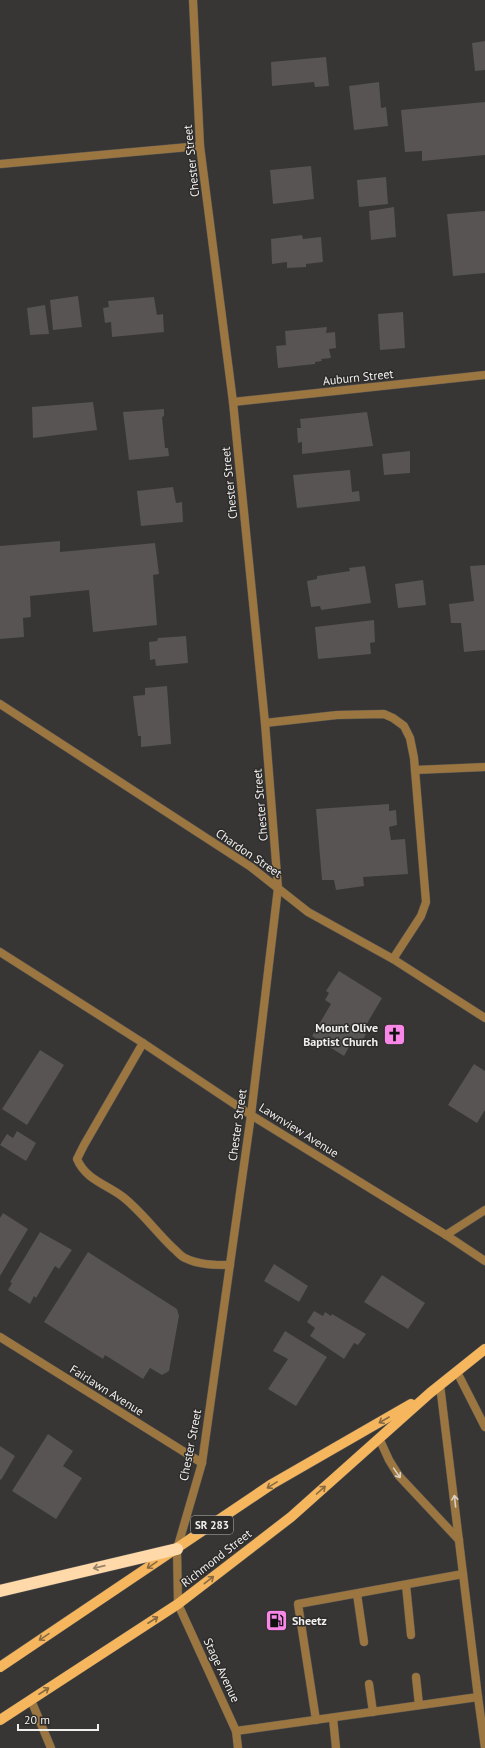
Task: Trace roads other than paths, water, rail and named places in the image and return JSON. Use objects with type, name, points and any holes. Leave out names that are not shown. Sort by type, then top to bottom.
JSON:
[{"type":"highway","points":[[0,1591],[177,1548]]},
{"type":"main road","name":"Richmond Street","points":[[0,1720],[178,1604],[291,1517],[430,1393],[485,1350]]},
{"type":"main road","name":"Richmond Street","points":[[0,1667],[272,1484],[430,1393]]},
{"type":"street","name":"Chester Street","points":[[178,1604],[177,1548],[202,1463],[251,1115],[278,888],[265,723],[233,402],[200,146],[193,0]]},
{"type":"street","points":[[0,164],[200,146]]},
{"type":"street","name":"Auburn Street","points":[[233,402],[485,375]]},
{"type":"street","name":"Chardon Street","points":[[0,704],[250,867],[308,912],[393,959],[485,1018]]},
{"type":"street","points":[[265,723],[337,715],[384,714],[393,718],[404,726],[410,738],[415,770],[426,902],[421,916],[393,959]]},
{"type":"street","points":[[415,770],[485,767]]},
{"type":"street","name":"Lawnview Avenue","points":[[0,952],[143,1043],[251,1115],[446,1235],[485,1261]]},
{"type":"street","points":[[143,1043],[77,1159],[86,1174],[123,1198],[144,1217],[161,1237],[183,1258],[202,1264],[230,1265]]},
{"type":"street","points":[[446,1235],[485,1210]]},
{"type":"street","name":"Fairlawn Avenue","points":[[0,1337],[202,1463]]},
{"type":"street","points":[[457,1372],[485,1427]]},
{"type":"street","points":[[440,1385],[485,1748]]},
{"type":"street","points":[[379,1438],[389,1460],[399,1476],[459,1540]]},
{"type":"street","points":[[316,1720],[298,1604],[463,1574]]},
{"type":"street","points":[[406,1585],[411,1635]]},
{"type":"street","points":[[357,1594],[364,1642]]},
{"type":"street","name":"Stage Avenue","points":[[178,1604],[236,1731],[238,1748]]},
{"type":"street","points":[[416,1677],[419,1705]]},
{"type":"street","points":[[369,1684],[372,1712]]},
{"type":"street","points":[[236,1731],[478,1697]]},
{"type":"street","points":[[31,1700],[51,1748]]},
{"type":"street","points":[[333,1718],[336,1748]]},
{"type":"place","name":"Mount Olive Baptist Church","points":[[394,1034]]},
{"type":"place","name":"Sheetz","points":[[277,1620]]}]
